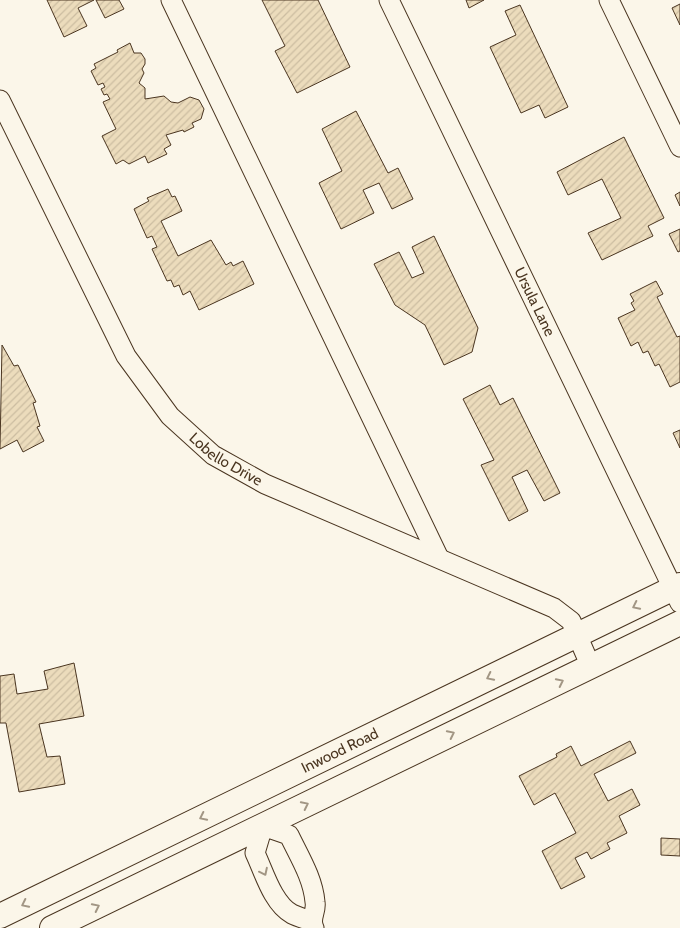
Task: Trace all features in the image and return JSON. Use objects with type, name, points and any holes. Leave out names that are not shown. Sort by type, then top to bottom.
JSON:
[{"type":"main road","name":"Inwood Road","points":[[0,916],[577,635],[678,592]]},
{"type":"main road","points":[[52,928],[680,623]]},
{"type":"main road","points":[[247,796],[262,826]]},
{"type":"street","points":[[171,0],[440,558]]},
{"type":"street","name":"Ursula Lane","points":[[389,0],[678,592]]},
{"type":"street","points":[[609,0],[680,147]]},
{"type":"street","name":"Lobello Drive","points":[[0,100],[126,356],[170,416],[213,455],[265,484],[554,608],[570,621],[591,666]]},
{"type":"street","points":[[262,826],[289,835],[312,886],[316,904],[312,925],[291,914],[281,904],[274,892],[255,853],[262,826]]},
{"type":"building","points":[[47,0],[94,0],[78,8],[87,26],[64,37]]},
{"type":"building","points":[[96,0],[119,0],[124,9],[105,18]]},
{"type":"building","points":[[262,0],[318,0],[350,67],[297,93],[275,51],[285,46]]},
{"type":"building","points":[[466,0],[484,0],[469,8]]},
{"type":"building","points":[[680,4],[680,25],[672,8]]},
{"type":"building","points":[[520,5],[568,107],[545,118],[539,105],[521,113],[490,47],[516,35],[505,11]]},
{"type":"building","points":[[130,43],[134,53],[141,53],[145,59],[142,69],[144,73],[139,83],[145,88],[145,99],[164,96],[171,102],[178,103],[190,97],[199,100],[204,109],[201,119],[192,123],[194,127],[184,132],[183,130],[166,135],[171,145],[164,149],[167,154],[148,163],[145,156],[129,164],[123,160],[116,164],[102,136],[116,129],[103,102],[110,99],[107,94],[104,95],[101,89],[105,87],[103,83],[98,85],[91,71],[96,68],[94,64],[118,52],[117,50]]},
{"type":"building","points":[[356,111],[388,173],[398,168],[413,199],[392,209],[379,183],[363,190],[374,213],[341,229],[319,183],[342,171],[322,129]]},
{"type":"building","points":[[624,137],[664,218],[648,226],[653,236],[602,260],[588,233],[621,218],[602,179],[568,195],[557,172]]},
{"type":"building","points":[[168,189],[172,197],[175,196],[182,211],[161,221],[178,256],[211,240],[226,265],[231,262],[233,266],[243,261],[254,284],[199,310],[190,291],[183,295],[179,285],[174,287],[171,280],[167,281],[152,249],[157,247],[152,236],[147,238],[134,209],[149,201],[147,198]]},
{"type":"building","points":[[680,192],[680,206],[675,195]]},
{"type":"building","points":[[680,229],[680,251],[678,252],[669,234]]},
{"type":"building","points":[[434,236],[478,328],[472,352],[444,365],[425,325],[395,305],[374,264],[399,252],[412,278],[424,273],[412,247]]},
{"type":"building","points":[[656,281],[663,294],[657,297],[677,337],[680,336],[680,382],[670,387],[659,364],[655,366],[648,351],[643,353],[638,342],[631,346],[618,318],[635,310],[631,303],[634,301],[630,294]]},
{"type":"building","points":[[2,345],[14,366],[18,365],[36,402],[33,403],[40,426],[37,427],[44,441],[23,452],[17,440],[0,449]]},
{"type":"building","points":[[490,385],[500,405],[513,398],[560,493],[544,501],[527,470],[512,477],[528,511],[509,521],[481,465],[494,460],[463,399]]},
{"type":"building","points":[[680,430],[680,448],[673,433]]},
{"type":"building","points":[[74,663],[84,716],[39,724],[47,757],[60,756],[65,784],[19,792],[6,723],[0,723],[0,676],[14,674],[17,694],[48,689],[44,671]]},
{"type":"building","points":[[630,741],[636,753],[594,774],[608,801],[632,789],[640,805],[619,816],[627,833],[607,843],[610,849],[591,859],[587,852],[575,858],[585,877],[561,889],[542,851],[576,833],[555,793],[534,805],[519,776],[557,757],[556,754],[571,746],[581,766]]},
{"type":"building","points":[[661,838],[680,839],[680,856],[661,855]]}]
